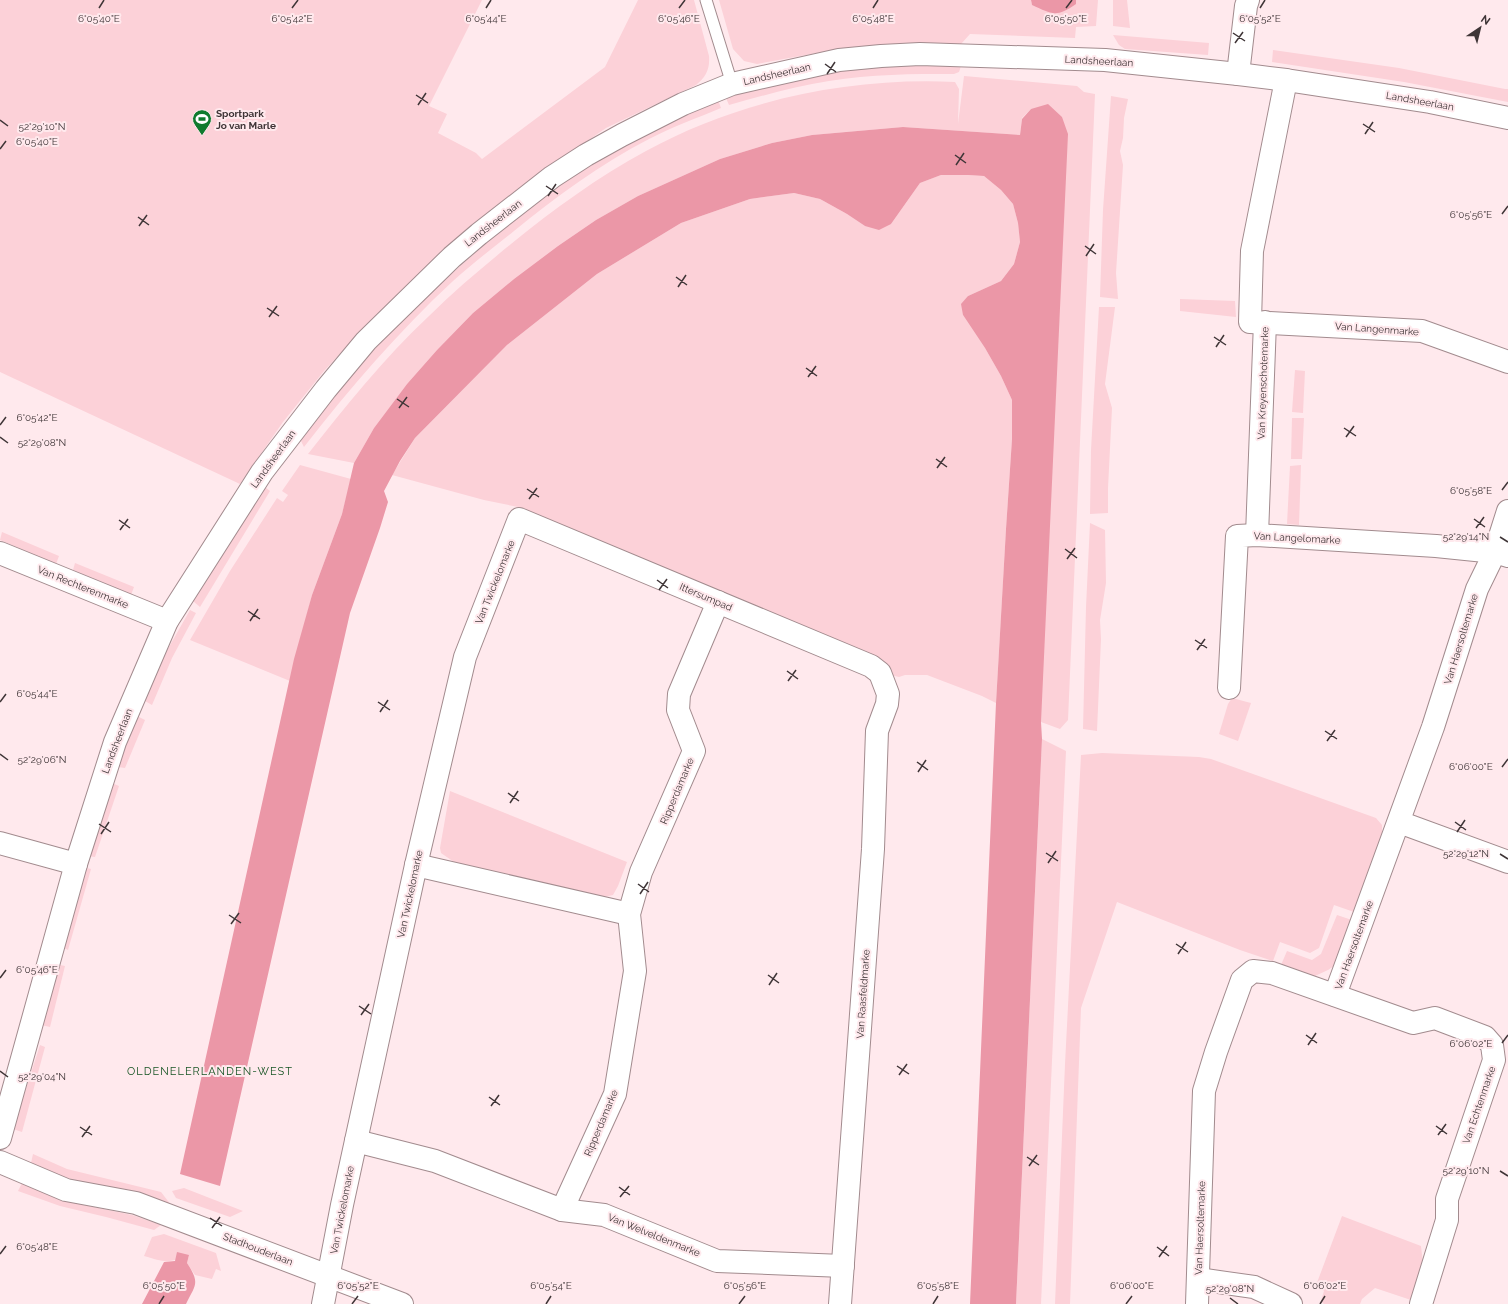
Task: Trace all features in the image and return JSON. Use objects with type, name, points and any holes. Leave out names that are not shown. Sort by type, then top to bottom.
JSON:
[{"type":"street","points":[[1238,74],[1248,0]]},
{"type":"street","name":"Landsheerlaan","points":[[0,1138],[76,864],[115,742],[167,621],[262,472],[296,426],[366,341],[452,257],[552,177],[586,155],[682,104],[732,84],[839,60],[881,56],[920,54],[1105,60],[1286,80],[1430,102],[1508,118]]},
{"type":"street","name":"Van Kreyenschotemarke","points":[[1257,536],[1265,322],[1250,322],[1252,251],[1286,80]]},
{"type":"street","name":"Van Langenmarke","points":[[1265,322],[1422,331],[1508,362]]},
{"type":"street","name":"Van Haersoltemarke","points":[[1197,1304],[1204,1091],[1216,1052],[1242,980],[1253,971],[1272,973],[1335,995],[1399,822],[1447,685],[1477,589],[1502,554],[1508,511]]},
{"type":"street","name":"Ittersumpad","points":[[519,519],[871,666],[880,673],[885,685]]},
{"type":"street","name":"Van Twickelomarke","points":[[323,1304],[356,1141],[416,865],[464,657],[519,519]]},
{"type":"street","name":"Van Langelomarke","points":[[1229,688],[1238,536],[1436,546],[1502,554]]},
{"type":"street","name":"Van Rechterenmarke","points":[[0,553],[167,621]]},
{"type":"street","name":"Ripperdamarke","points":[[562,1210],[615,1094],[635,971],[629,914],[641,872],[694,751],[678,710],[679,694],[718,602]]},
{"type":"street","name":"Van Raasfeldmarke","points":[[840,1304],[873,849],[877,731],[887,704],[888,694],[885,685]]},
{"type":"street","points":[[1399,822],[1508,862]]},
{"type":"street","points":[[0,843],[76,864]]},
{"type":"street","points":[[416,865],[629,914]]},
{"type":"street","name":"Van Echtenmarke","points":[[1335,995],[1414,1023],[1435,1018],[1485,1037],[1492,1044],[1494,1060],[1447,1199],[1447,1220],[1421,1304]]},
{"type":"street","name":"Van Welveldenmarke","points":[[356,1141],[435,1160],[562,1210],[604,1215],[717,1260],[843,1266]]},
{"type":"street","name":"Stadhouderlaan","points":[[0,1162],[66,1190],[136,1203],[402,1304]]},
{"type":"street","points":[[1198,1279],[1254,1287],[1291,1304]]},
{"type":"lane","points":[[706,0],[732,84]]},
{"type":"shaded area","name":"Sportpark Jo van Marle","points":[[0,0],[482,0],[429,106],[447,114],[438,133],[476,153],[482,159],[605,67],[638,0],[694,0],[709,56],[709,65],[705,76],[696,85],[606,128],[517,190],[435,258],[372,319],[324,371],[283,422],[240,484],[0,372]]},
{"type":"shaded area","points":[[719,0],[1031,0],[1032,5],[1076,4],[1076,0],[1098,0],[1096,26],[1076,27],[1075,38],[970,34],[961,44],[912,43],[833,50],[757,64],[744,61],[733,49]]},
{"type":"shaded area","points":[[1031,0],[1076,0],[1076,4],[1064,11],[1054,13],[1044,11],[1032,5]]},
{"type":"shaded area","points":[[1113,0],[1127,0],[1130,28],[1113,26]]},
{"type":"shaded area","points":[[1113,35],[1209,43],[1208,55],[1125,49],[1119,45]]},
{"type":"shaded area","points":[[1273,50],[1399,68],[1508,89],[1508,102],[1404,82],[1272,62]]},
{"type":"shaded area","points":[[936,64],[961,66],[959,72],[954,74],[907,74],[876,76],[816,83],[729,105],[726,98],[779,82],[835,71],[880,66]]},
{"type":"shaded area","points":[[964,76],[1077,86],[1084,92],[1095,94],[1068,720],[1060,729],[1041,722],[1031,109],[1022,118],[1020,135],[903,127],[812,135],[772,143],[720,159],[638,196],[596,220],[558,246],[514,279],[473,313],[407,384],[374,428],[354,463],[308,454],[381,365],[412,332],[449,297],[543,218],[628,161],[682,133],[719,118],[757,105],[836,88],[915,81],[955,82],[959,89],[958,124]]},
{"type":"shaded area","points":[[1111,96],[1128,99],[1120,151],[1123,165],[1116,273],[1118,299],[1100,297],[1103,210]]},
{"type":"shaded area","points":[[718,100],[721,108],[658,135],[613,159],[596,170],[546,206],[468,268],[433,300],[394,340],[339,403],[304,447],[301,441],[303,436],[348,377],[417,305],[488,241],[566,180],[629,141]]},
{"type":"shaded area","points":[[1048,104],[1062,117],[1068,134],[1016,1304],[970,1304],[996,703],[1012,439],[1012,400],[1001,376],[985,348],[963,315],[961,304],[968,296],[1001,281],[1014,264],[1020,242],[1018,223],[1013,204],[1001,190],[984,176],[941,175],[920,183],[891,224],[879,230],[865,226],[820,199],[794,193],[750,199],[681,223],[597,274],[507,345],[415,438],[400,461],[384,491],[388,502],[350,613],[220,1186],[180,1174],[294,659],[312,595],[342,514],[354,463],[374,428],[407,384],[473,313],[514,279],[558,246],[596,220],[638,196],[720,159],[772,143],[812,135],[903,127],[1020,135],[1022,119],[1031,109]]},
{"type":"shaded area","points":[[941,175],[984,176],[1001,190],[1013,204],[1018,223],[1020,242],[1014,264],[1001,281],[968,296],[963,315],[985,348],[1001,376],[1012,400],[1012,439],[996,703],[982,696],[927,675],[905,675],[899,677],[890,675],[518,507],[484,500],[392,475],[415,438],[507,345],[597,274],[681,223],[750,199],[794,193],[820,199],[865,226],[891,224],[920,183]]},
{"type":"shaded area","points":[[1180,299],[1235,301],[1236,317],[1180,311]]},
{"type":"shaded area","points":[[1099,307],[1115,307],[1105,384],[1112,408],[1108,513],[1090,514],[1091,450]]},
{"type":"shaded area","points":[[1295,370],[1305,371],[1303,413],[1292,412]]},
{"type":"shaded area","points":[[1292,418],[1304,418],[1302,459],[1291,459]]},
{"type":"shaded area","points":[[300,465],[351,479],[342,514],[312,595],[290,681],[190,640],[230,571],[277,498],[283,502],[288,495],[282,491]]},
{"type":"shaded area","points":[[1301,465],[1299,525],[1287,524],[1290,466]]},
{"type":"shaded area","points":[[265,487],[270,491],[200,607],[193,601]]},
{"type":"shaded area","points":[[1090,523],[1105,530],[1106,583],[1100,620],[1101,639],[1097,731],[1083,729]]},
{"type":"shaded area","points":[[2,532],[59,556],[56,564],[0,540]]},
{"type":"shaded area","points":[[75,563],[134,587],[131,595],[73,570]]},
{"type":"shaded area","points":[[190,610],[196,613],[172,658],[152,705],[145,701],[165,654]]},
{"type":"shaded area","points":[[1232,698],[1251,703],[1238,741],[1219,734],[1228,704]]},
{"type":"shaded area","points":[[137,716],[145,720],[125,768],[118,767]]},
{"type":"shaded area","points":[[1042,739],[1066,751],[1041,1304],[1016,1304]]},
{"type":"shaded area","points":[[1102,753],[1199,757],[1211,759],[1376,818],[1382,825],[1382,835],[1354,912],[1334,905],[1319,948],[1310,953],[1280,942],[1273,961],[1240,950],[1117,902],[1081,1008],[1070,1304],[1055,1304],[1065,1064],[1081,755]]},
{"type":"shaded area","points":[[112,783],[119,786],[95,857],[86,856]]},
{"type":"shaded area","points":[[450,791],[627,862],[613,895],[600,898],[454,862],[441,853],[440,848]]},
{"type":"shaded area","points":[[83,867],[91,869],[68,950],[60,946]]},
{"type":"shaded area","points":[[1337,915],[1352,920],[1334,966],[1315,976],[1281,965],[1287,951],[1312,960],[1321,954]]},
{"type":"shaded area","points":[[55,964],[65,966],[50,1027],[41,1025]]},
{"type":"shaded area","points":[[40,1045],[45,1047],[22,1132],[13,1129]]},
{"type":"shaded area","points":[[33,1154],[67,1169],[161,1192],[171,1205],[130,1190],[103,1187],[64,1177],[31,1163]]},
{"type":"shaded area","points":[[22,1183],[70,1202],[132,1215],[161,1225],[154,1230],[60,1206],[18,1191]]},
{"type":"shaded area","points":[[184,1188],[243,1211],[230,1217],[176,1198],[172,1191]]},
{"type":"shaded area","points":[[1342,1216],[1421,1246],[1423,1264],[1411,1300],[1375,1288],[1362,1299],[1360,1304],[1324,1304],[1321,1301],[1324,1291],[1315,1288]]},
{"type":"shaded area","points":[[164,1234],[216,1253],[221,1271],[216,1269],[212,1279],[195,1275],[187,1263],[189,1255],[171,1261],[157,1260],[144,1256],[152,1237]]},
{"type":"shaded area","points":[[177,1252],[189,1255],[187,1263],[195,1279],[194,1288],[186,1304],[142,1304],[164,1262],[175,1261]]},
{"type":"place","name":"Sportpark Jo van Marle","points":[[202,136]]},
{"type":"district","name":"OLDENELERLANDEN-WEST","points":[[210,1071]]}]
